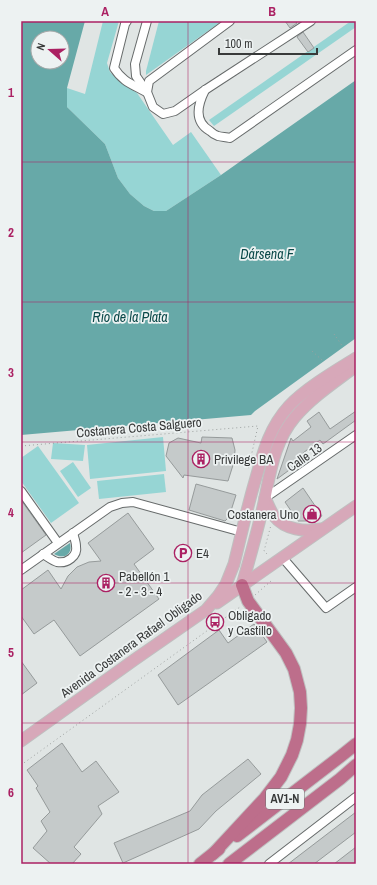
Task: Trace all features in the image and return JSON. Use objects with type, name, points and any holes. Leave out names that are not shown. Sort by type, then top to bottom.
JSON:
[{"type":"highway","points":[[213,854],[275,786],[284,773],[295,748],[301,714],[301,701],[294,669],[286,653],[248,601],[242,585]]},
{"type":"highway","name":"AV1-N","points":[[200,864],[356,744]]},
{"type":"highway","name":"AV1-N","points":[[230,864],[356,765]]},
{"type":"highway","points":[[340,778],[356,768]]},
{"type":"main road","name":"Avenida Costanera Rafael Obligado","points":[[21,741],[206,610],[226,584],[234,564],[245,516],[266,443],[273,429],[290,405],[302,394],[356,358]]},
{"type":"main road","points":[[242,585],[265,498],[273,457],[282,436],[295,417],[309,402],[356,366]]},
{"type":"main road","points":[[265,498],[275,517],[292,528],[313,531],[324,529]]},
{"type":"main road","points":[[206,610],[356,506]]},
{"type":"street","points":[[127,21],[114,68],[119,76],[147,92]]},
{"type":"street","points":[[146,21],[135,64],[136,76],[147,92],[153,107],[162,114],[175,111],[311,21]]},
{"type":"street","points":[[147,92],[149,80],[230,21]]},
{"type":"street","points":[[205,90],[200,99],[198,108],[199,120],[206,129],[218,136],[230,138],[356,50]]},
{"type":"street","name":"Calle 13","points":[[265,498],[356,435]]},
{"type":"street","points":[[21,491],[58,543]]},
{"type":"street","points":[[21,570],[110,507],[122,503],[133,502],[242,532]]},
{"type":"street","points":[[43,554],[56,562],[64,563],[70,560],[75,554],[77,547],[73,533]]},
{"type":"street","points":[[282,557],[326,608],[356,587]]},
{"type":"street","points":[[269,864],[356,797]]},
{"type":"path","points":[[334,334],[343,347]]},
{"type":"path","points":[[312,351],[323,361]]},
{"type":"path","name":"Costanera Costa Salguero","points":[[21,446],[258,426]]},
{"type":"path","points":[[267,554],[264,551],[272,523]]},
{"type":"path","points":[[21,765],[248,601],[271,581]]},
{"type":"shaded area","points":[[103,21],[119,21],[107,63],[110,72],[137,93],[173,145],[191,132],[221,175],[166,211],[154,211],[144,206],[130,194],[118,178],[105,144],[67,107],[67,88],[85,94]]},
{"type":"shaded area","points":[[159,21],[222,21],[146,75]]},
{"type":"shaded area","points":[[351,21],[356,21],[356,27],[214,126],[209,120]]},
{"type":"shaded area","points":[[163,437],[166,471],[90,479],[87,445]]},
{"type":"shaded area","points":[[53,443],[85,445],[83,461],[51,459]]},
{"type":"shaded area","points":[[38,446],[79,503],[51,523],[21,481],[21,458]]},
{"type":"shaded area","points":[[73,462],[91,488],[78,497],[60,471]]},
{"type":"shaded area","points":[[164,474],[166,492],[99,499],[97,481]]},
{"type":"water","name":"Río de la Plata","points":[[21,21],[85,21],[67,88],[67,107],[105,144],[118,178],[130,194],[144,206],[154,211],[166,211],[221,175],[356,80],[356,338],[251,415],[21,435]]},
{"type":"water","points":[[70,543],[71,547],[67,555],[58,556],[54,554]]},
{"type":"building","points":[[285,21],[295,21],[297,23],[290,28]]},
{"type":"building","points":[[303,32],[314,48],[308,52],[297,37]]},
{"type":"building","points":[[356,411],[356,420],[323,444],[320,440],[303,453],[307,457],[277,479],[291,438],[293,441],[311,427],[307,421],[319,412],[330,429]]},
{"type":"building","name":"Privilege BA","points":[[202,437],[232,438],[235,450],[234,462],[228,481],[184,475],[183,478],[166,456],[169,443],[178,438],[201,443]]},
{"type":"building","points":[[196,484],[236,495],[229,517],[225,521],[189,510]]},
{"type":"building","points":[[303,488],[322,516],[310,521],[298,521],[285,502]]},
{"type":"building","points":[[21,500],[46,535],[21,553]]},
{"type":"building","name":"Pabellón 1 - 2 - 3 - 4","points":[[128,513],[154,549],[134,564],[159,599],[80,656],[54,620],[34,634],[21,616],[21,590],[48,570],[61,589],[68,576],[77,567],[89,562],[101,561],[88,543]]},
{"type":"building","points":[[254,624],[267,642],[178,705],[158,675],[219,630],[228,643]]},
{"type":"building","points":[[21,661],[37,683],[21,695]]},
{"type":"building","points":[[62,743],[82,772],[96,761],[119,792],[98,806],[102,814],[74,847],[81,854],[72,864],[51,864],[33,848],[47,831],[41,821],[50,812],[36,788],[38,786],[27,770]]},
{"type":"building","points":[[248,759],[261,774],[216,811],[199,829],[123,863],[114,843],[190,811],[202,795]]},
{"type":"building","points":[[356,812],[356,832],[314,864],[288,864]]},
{"type":"building","points":[[356,847],[356,864],[334,864]]},
{"type":"place","name":"Privilege BA","points":[[201,459]]},
{"type":"place","name":"Costanera Uno","points":[[312,514]]},
{"type":"place","name":"E4","points":[[183,553]]},
{"type":"place","name":"Pabellón 1 - 2 - 3 - 4","points":[[106,583]]},
{"type":"place","name":"Obligado y Castillo","points":[[215,622]]},
{"type":"water label","name":"Dársena F","points":[[267,254]]}]
